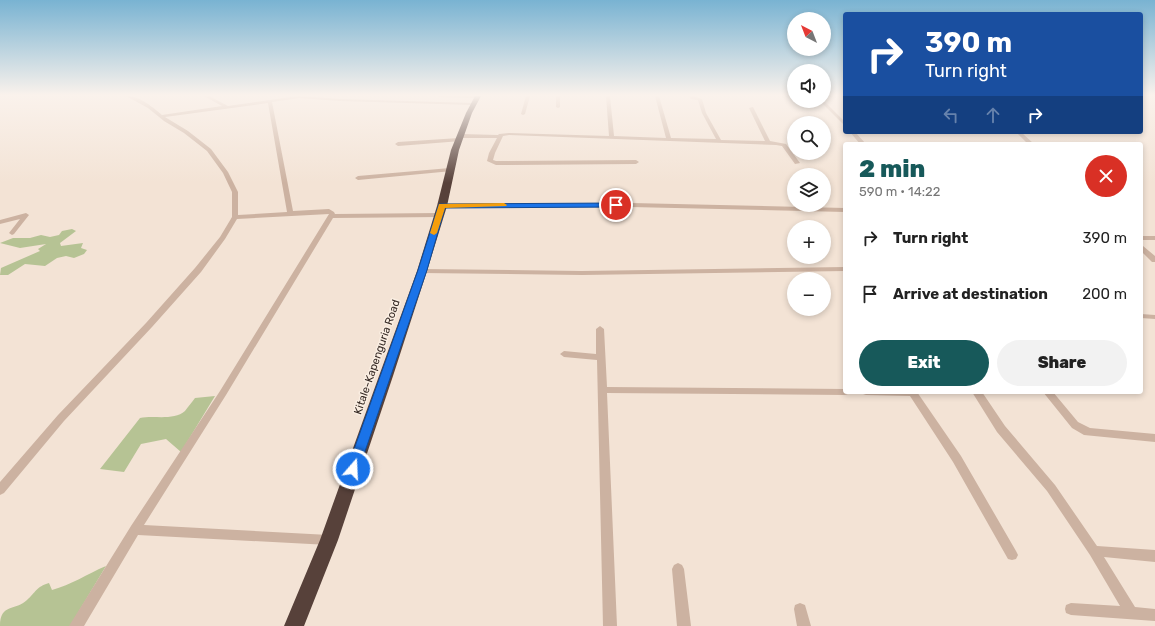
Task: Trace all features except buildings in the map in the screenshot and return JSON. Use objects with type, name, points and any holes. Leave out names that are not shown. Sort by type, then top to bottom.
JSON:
[{"type":"highway","name":"Kitale-Kapenguria Road","points":[[294,626],[329,540],[422,270],[450,170],[465,125]]},
{"type":"street","points":[[0,490],[61,418],[149,325],[198,270],[223,238],[235,217],[235,192],[226,173],[209,150],[175,125]]},
{"type":"street","points":[[274,125],[290,213]]},
{"type":"street","points":[[611,125],[612,137]]},
{"type":"street","points":[[665,125],[669,140]]},
{"type":"street","points":[[711,125],[719,141]]},
{"type":"street","points":[[759,125],[768,143]]},
{"type":"street","points":[[398,144],[460,138],[500,137],[503,134],[768,143],[784,145],[797,164]]},
{"type":"street","points":[[854,134],[861,142]]},
{"type":"street","points":[[1020,134],[1029,142]]},
{"type":"street","points":[[500,137],[492,153],[490,161],[492,163],[636,162]]},
{"type":"street","points":[[358,178],[450,170]]},
{"type":"street","points":[[331,216],[440,210],[623,205],[787,207]]},
{"type":"street","points":[[831,208],[843,210]]},
{"type":"street","points":[[76,626],[135,530],[223,393],[332,213],[329,211],[235,217]]},
{"type":"street","points":[[0,222],[26,215],[12,233]]},
{"type":"street","points":[[1143,238],[1155,238]]},
{"type":"street","points":[[1143,249],[1155,260]]},
{"type":"street","points":[[422,270],[582,273],[843,269]]},
{"type":"street","points":[[1143,316],[1155,317]]},
{"type":"street","points":[[600,329],[610,626]]},
{"type":"street","points":[[564,354],[601,357]]},
{"type":"street","points":[[602,390],[843,392]]},
{"type":"street","points":[[914,394],[957,459],[1012,555]]},
{"type":"street","points":[[978,394],[1002,429],[1051,488],[1094,551],[1131,613]]},
{"type":"street","points":[[1050,394],[1075,425],[1088,432],[1155,438]]},
{"type":"street","points":[[135,530],[329,540]]},
{"type":"street","points":[[1094,551],[1155,556]]},
{"type":"street","points":[[678,568],[684,626]]},
{"type":"street","points":[[800,609],[804,626]]},
{"type":"street","points":[[1071,609],[1155,615]]},
{"type":"green space","points":[[72,229],[76,231],[60,243],[61,246],[83,243],[81,248],[87,250],[84,254],[74,258],[66,256],[57,258],[45,266],[25,264],[8,275],[0,275],[1,268],[40,251],[38,249],[46,244],[20,248],[0,243],[13,238],[30,238],[41,235],[50,237],[59,235],[62,231]]},
{"type":"green space","points":[[215,396],[181,452],[166,439],[141,444],[124,472],[100,469],[140,418],[175,416],[185,411],[195,398]]},
{"type":"green space","points":[[106,566],[70,626],[0,626],[3,614],[9,608],[23,603],[41,586],[49,583],[52,590],[59,588]]},
{"type":"slow traffic","points":[[434,233],[442,206],[504,205]]},
{"type":"route","points":[[353,469],[422,270],[442,206],[616,205]]}]
